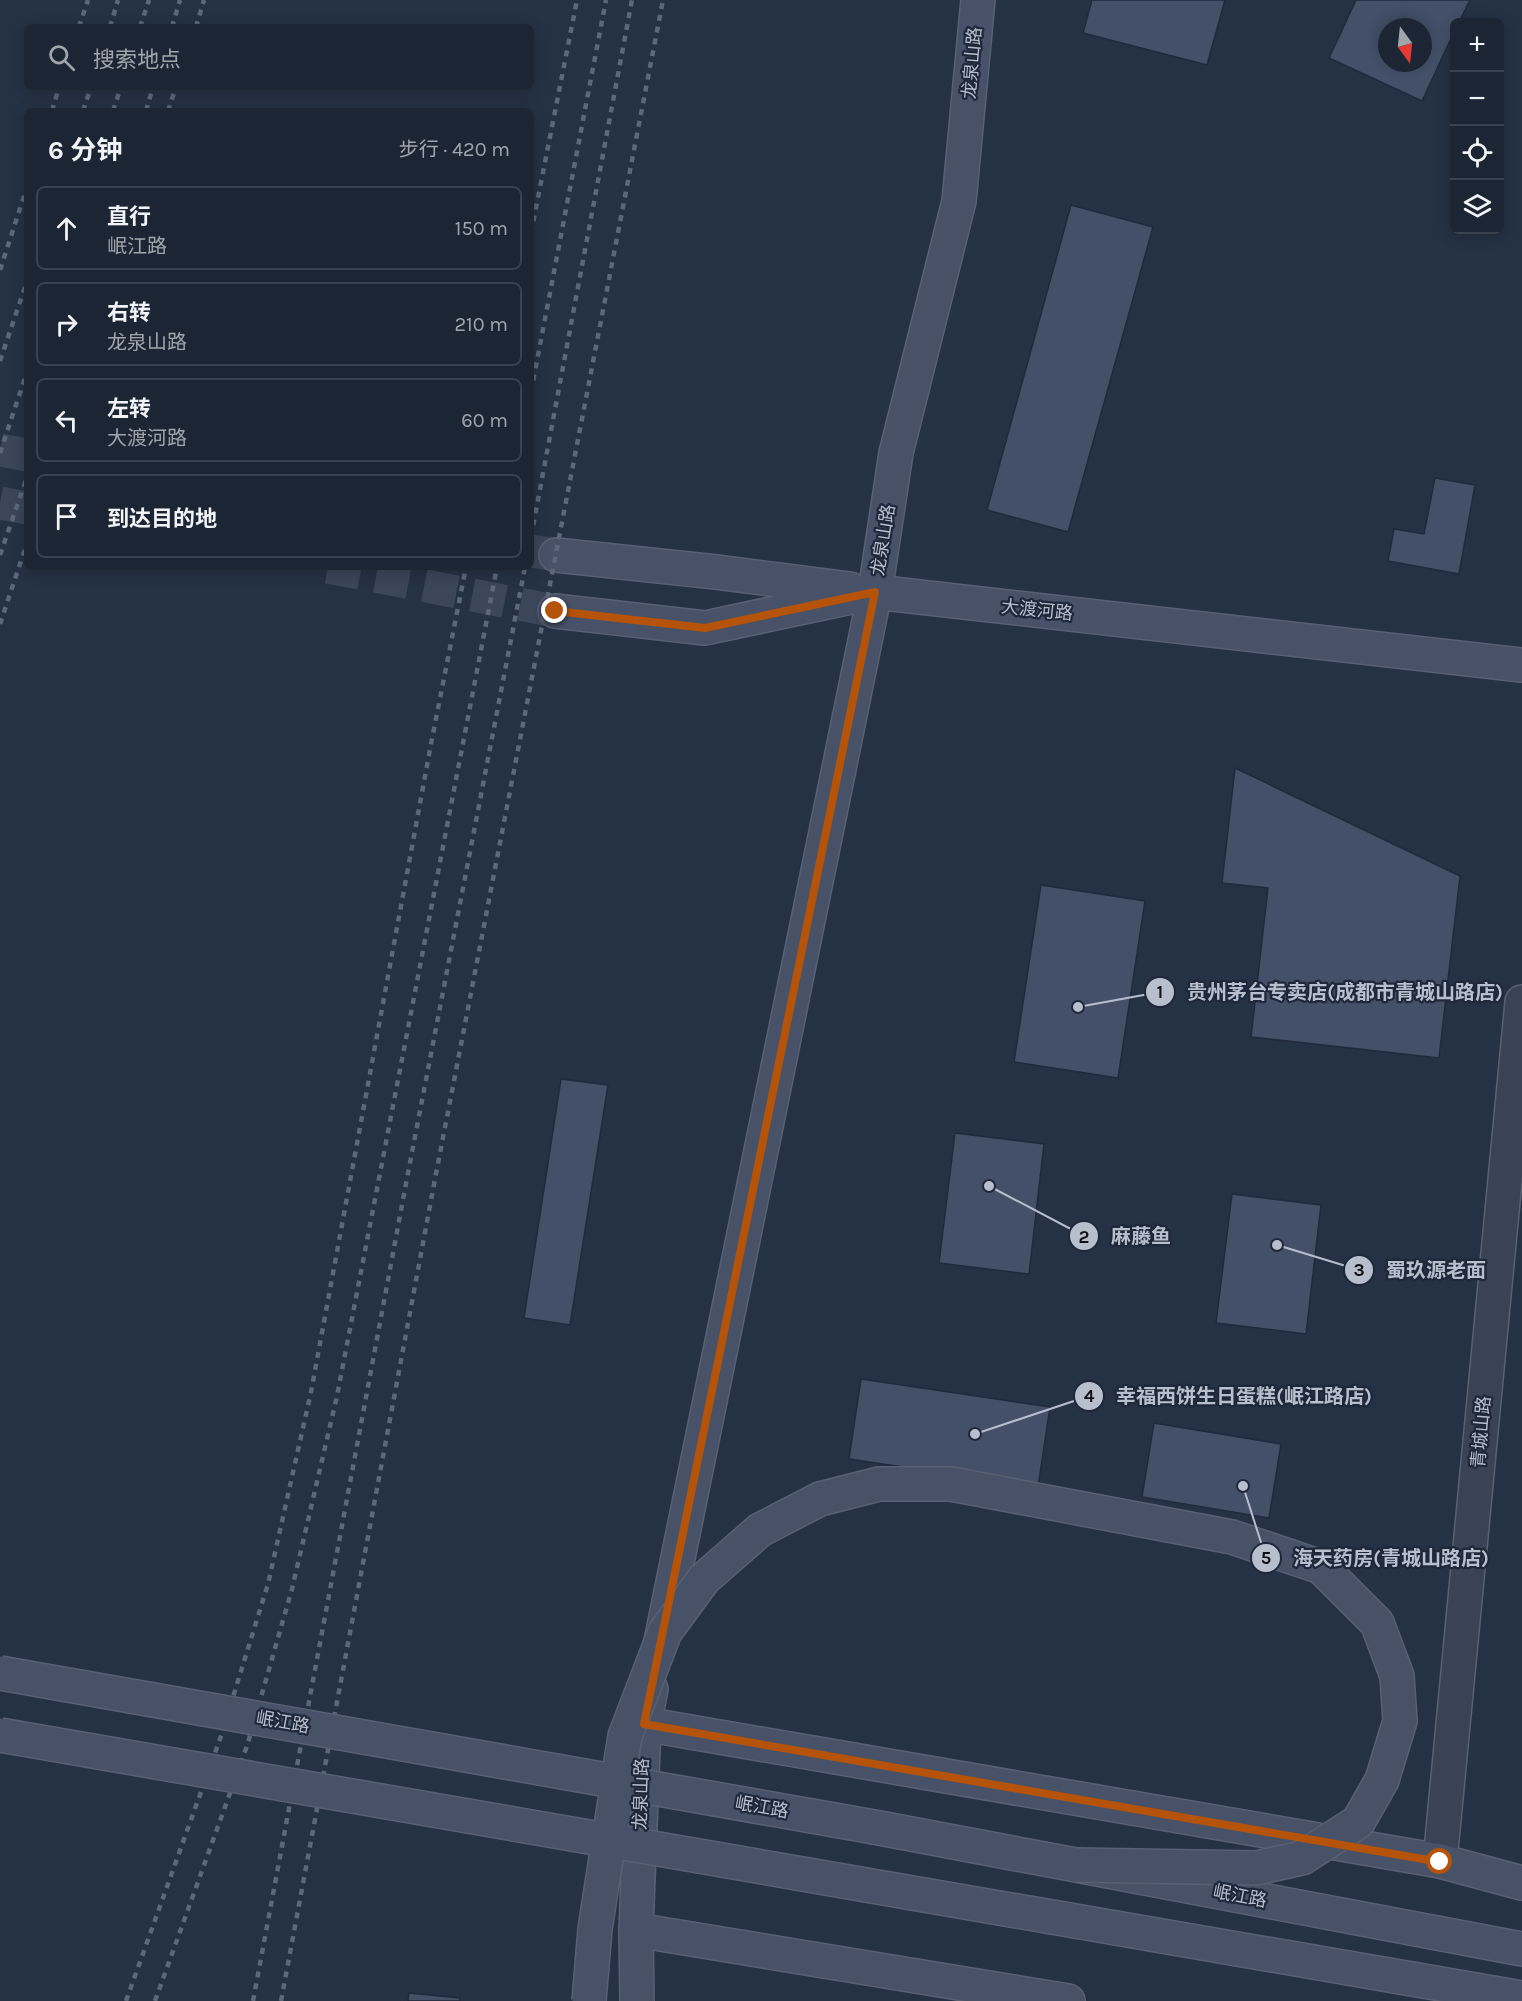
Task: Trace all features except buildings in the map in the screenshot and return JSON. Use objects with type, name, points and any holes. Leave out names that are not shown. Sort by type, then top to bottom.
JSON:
[{"type":"street","name":"龙泉山路","points":[[637,2001],[636,1930],[644,1724],[875,592],[896,453],[959,201],[978,0]]},
{"type":"street","points":[[556,555],[875,592]]},
{"type":"street","name":"大渡河路","points":[[555,611],[705,628],[875,592],[1522,665]]},
{"type":"street","name":"青城山路","points":[[1440,1862],[1522,1002]]},
{"type":"street","points":[[589,2001],[595,1929],[625,1736],[665,1632],[704,1579],[760,1530],[820,1499],[879,1484],[951,1484],[1232,1537],[1321,1567],[1377,1623],[1397,1676],[1400,1721],[1382,1780],[1358,1822],[1302,1858],[1256,1868],[1076,1865]]},
{"type":"street","name":"岷江路","points":[[0,1672],[874,1827],[1522,1949]]},
{"type":"street","points":[[644,1724],[1440,1862],[1522,1883]]},
{"type":"street","points":[[0,1735],[1522,1998]]},
{"type":"street","points":[[636,1930],[1068,2001]]},
{"type":"tunnel","points":[[0,450],[24,454]]},
{"type":"tunnel","points":[[0,503],[24,507]]},
{"type":"tunnel","points":[[534,551],[556,555]]},
{"type":"tunnel","points":[[343,570],[555,611]]},
{"type":"railway","points":[[80,24],[88,0]]},
{"type":"railway","points":[[111,24],[118,0]]},
{"type":"railway","points":[[141,24],[149,0]]},
{"type":"railway","points":[[173,24],[180,0]]},
{"type":"railway","points":[[197,24],[204,0]]},
{"type":"railway","points":[[534,218],[577,0]]},
{"type":"railway","points":[[534,376],[606,0]]},
{"type":"railway","points":[[534,521],[632,0]]},
{"type":"railway","points":[[281,2001],[435,1179],[663,0]]},
{"type":"railway","points":[[53,108],[58,90]]},
{"type":"railway","points":[[84,108],[90,90]]},
{"type":"railway","points":[[114,108],[120,90]]},
{"type":"railway","points":[[147,108],[152,90]]},
{"type":"railway","points":[[169,108],[175,90]]},
{"type":"railway","points":[[0,270],[24,196]]},
{"type":"railway","points":[[0,361],[24,290]]},
{"type":"railway","points":[[0,453],[24,381]]},
{"type":"railway","points":[[0,555],[24,486]]},
{"type":"railway","points":[[0,624],[24,552]]},
{"type":"railway","points":[[126,2001],[220,1739],[268,1584],[311,1392],[465,570]]},
{"type":"railway","points":[[155,2001],[247,1746],[292,1589],[337,1396],[496,570]]},
{"type":"railway","points":[[253,2001],[408,1173],[524,570]]},
{"type":"place","name":"贵州茅台专卖店(成都市青城山路店)","points":[[1078,1007]]},
{"type":"place","name":"麻藤鱼","points":[[989,1186]]},
{"type":"place","name":"蜀玖源老面","points":[[1277,1245]]},
{"type":"place","name":"幸福西饼生日蛋糕(岷江路店)","points":[[975,1434]]},
{"type":"place","name":"海天药房(青城山路店)","points":[[1243,1486]]},
{"type":"route","points":[[555,611],[705,628],[875,592],[644,1724],[1440,1862]]}]
